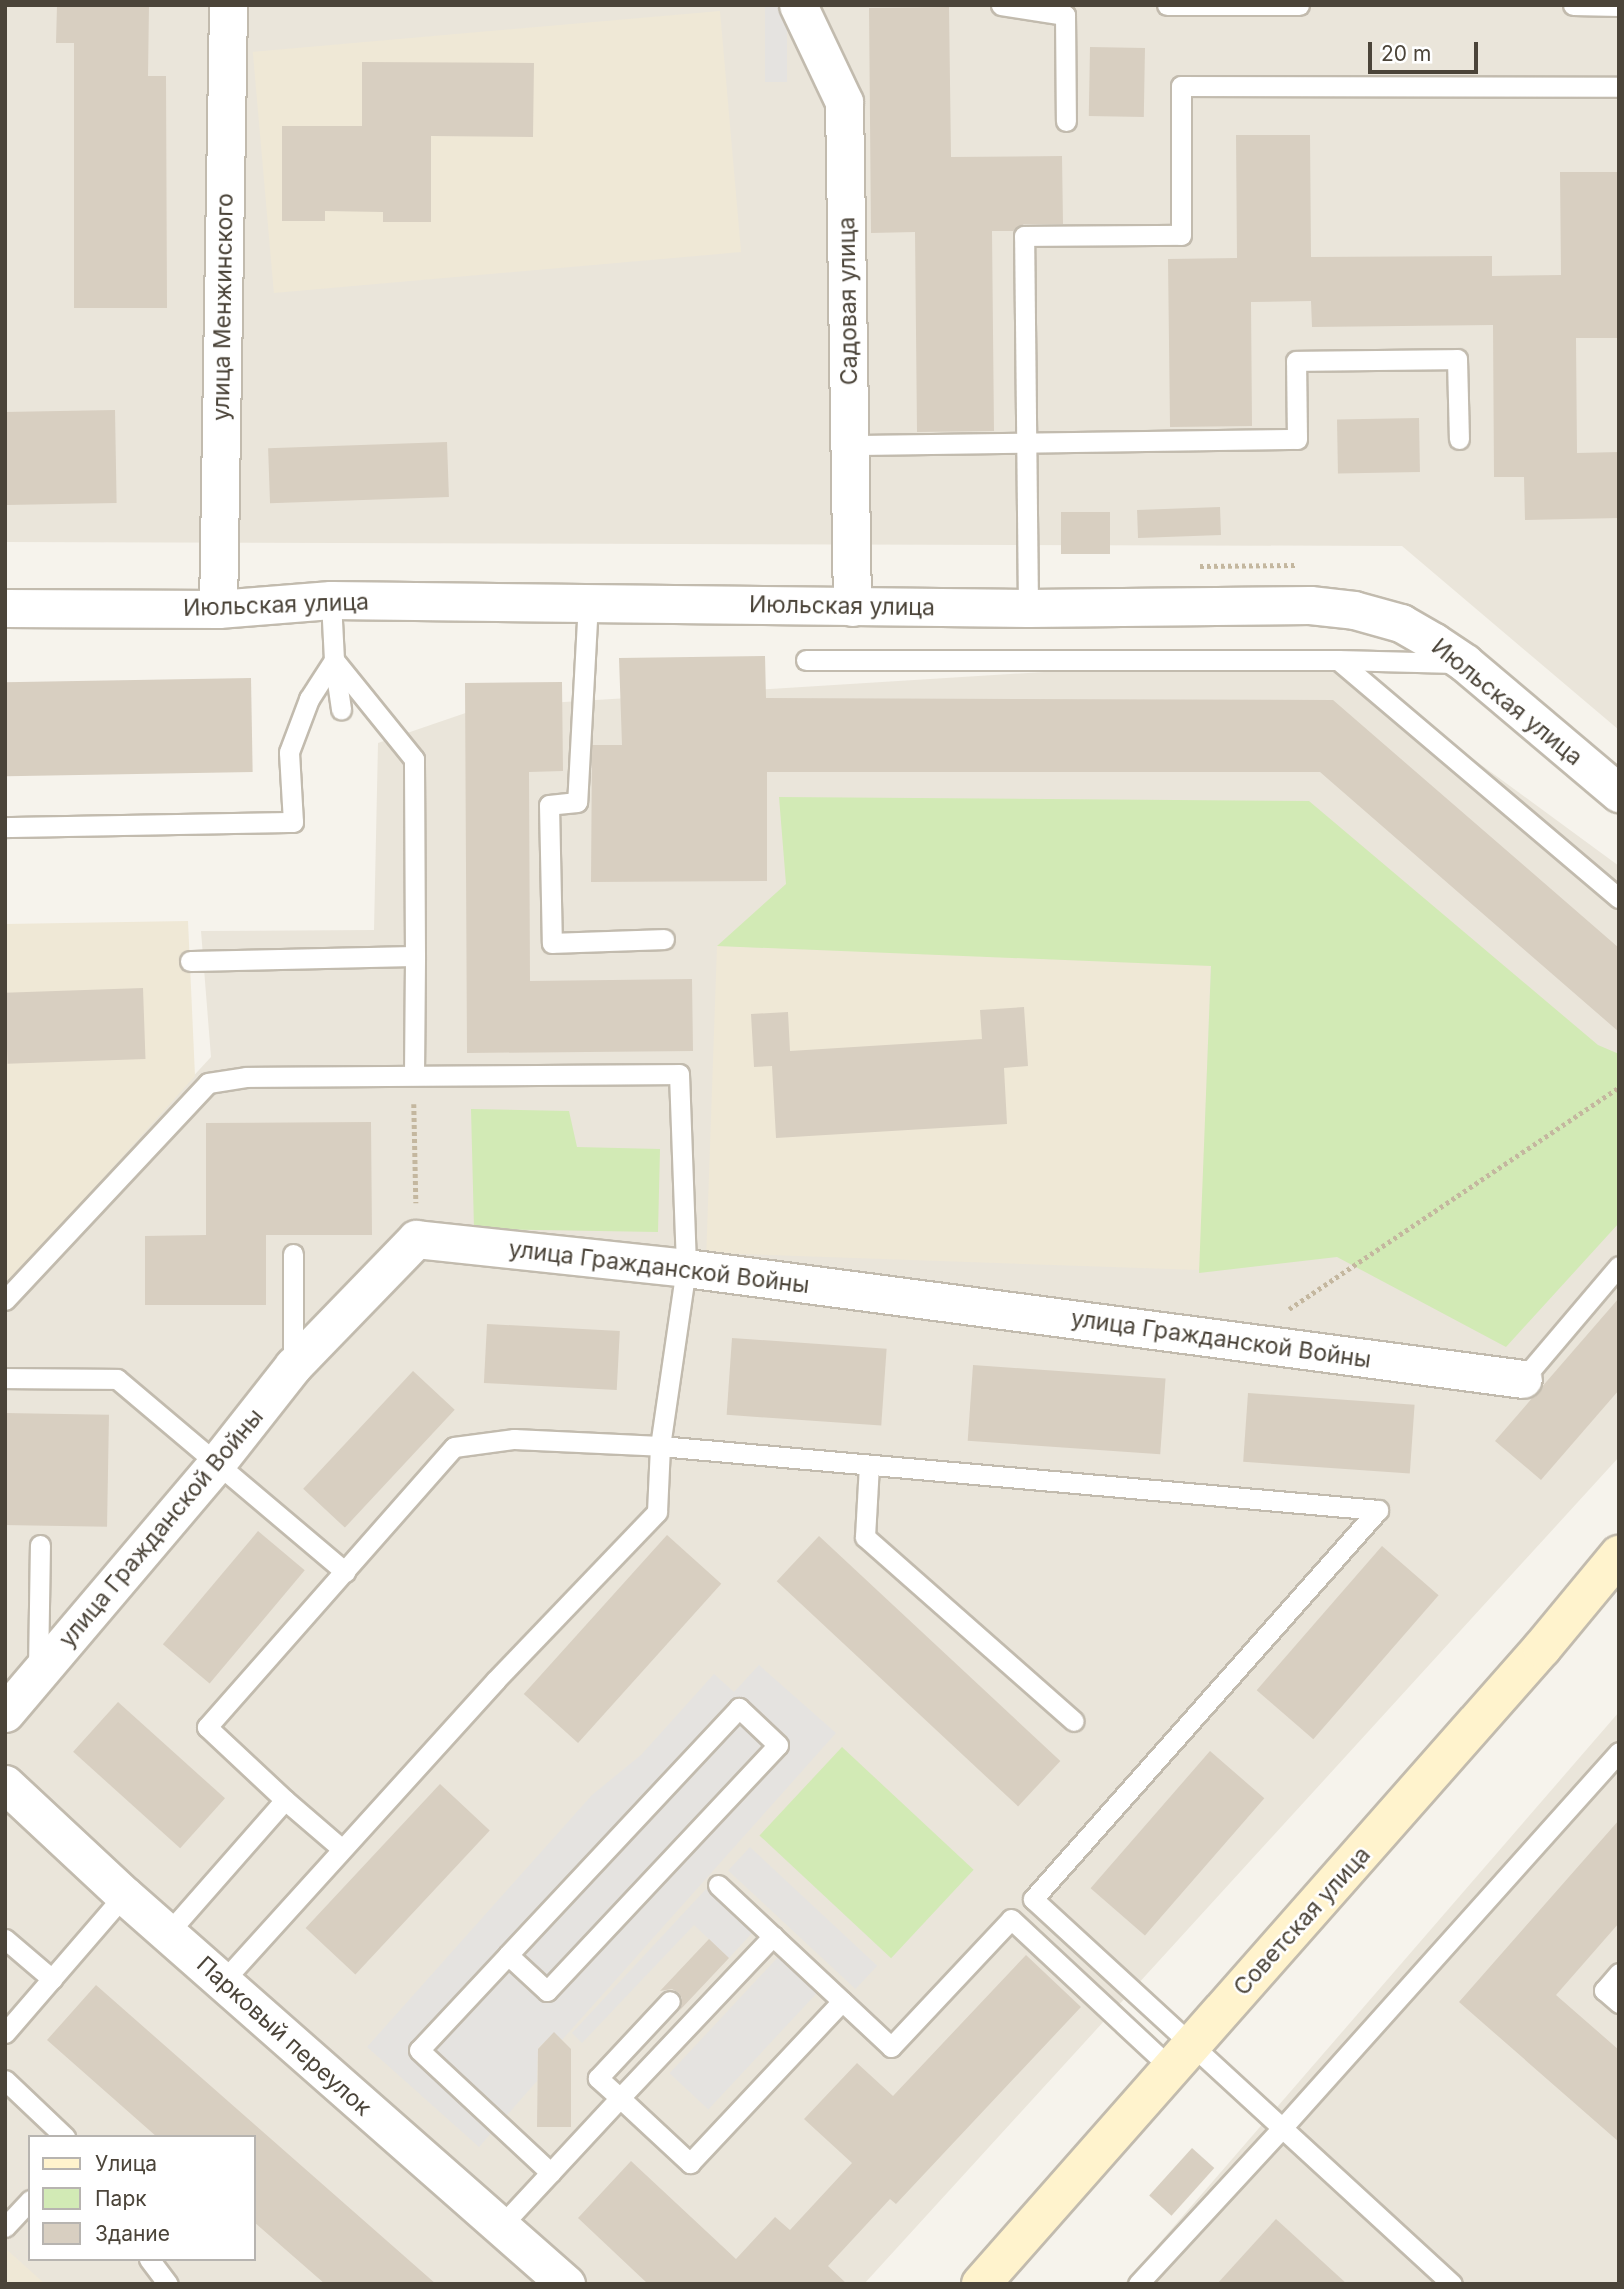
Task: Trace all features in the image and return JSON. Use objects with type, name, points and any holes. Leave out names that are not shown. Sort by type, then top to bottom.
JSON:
[{"type":"street","name":"улица Менжинского","points":[[218,609],[238,63],[228,5]]},
{"type":"street","name":"Садовая улица","points":[[798,5],[844,103],[852,607]]},
{"type":"street","name":"Июльская улица","points":[[5,608],[218,609],[331,600],[852,607],[1310,605],[1343,608],[1401,623],[1465,663],[1619,793]]},
{"type":"street","name":"улица Гражданской Войны","points":[[5,1713],[216,1464],[293,1366],[416,1239],[686,1268],[1523,1379]]},
{"type":"street","name":"Советская улица","points":[[981,2284],[1515,1679],[1619,1555]]},
{"type":"street","name":"Парковый переулок","points":[[5,1784],[124,1895],[566,2284]]},
{"type":"lane","points":[[1001,5],[1065,15],[1066,121]]},
{"type":"lane","points":[[1167,5],[1299,5]]},
{"type":"lane","points":[[1573,5],[1619,6]]},
{"type":"lane","points":[[1028,608],[1024,236],[1181,235],[1181,86],[1619,87]]},
{"type":"lane","points":[[851,445],[1297,439],[1296,361],[1457,359],[1459,439]]},
{"type":"lane","points":[[331,600],[334,660],[341,709]]},
{"type":"lane","points":[[588,602],[577,802],[549,805],[552,943],[664,939]]},
{"type":"lane","points":[[5,827],[293,822],[289,752],[309,699],[334,660]]},
{"type":"lane","points":[[334,660],[414,759],[414,1075]]},
{"type":"lane","points":[[806,660],[1338,660],[1465,663]]},
{"type":"lane","points":[[1338,660],[1619,898]]},
{"type":"lane","points":[[190,961],[415,956]]},
{"type":"lane","points":[[5,1300],[208,1083],[246,1077],[679,1074],[686,1268],[660,1446],[657,1511],[496,1680],[223,1981]]},
{"type":"lane","points":[[293,1254],[293,1366]]},
{"type":"lane","points":[[1523,1379],[1619,1266]]},
{"type":"lane","points":[[5,1378],[117,1379],[345,1572]]},
{"type":"lane","points":[[342,1849],[207,1727],[454,1447],[514,1439],[660,1446],[1378,1510],[1033,1899],[1181,2057]]},
{"type":"lane","points":[[869,1465],[865,1537],[1074,1721]]},
{"type":"lane","points":[[38,1676],[40,1545]]},
{"type":"lane","points":[[508,1955],[547,1991],[778,1745],[739,1708],[419,2050],[551,2173]]},
{"type":"lane","points":[[1138,2284],[1282,2129],[1619,1752]]},
{"type":"lane","points":[[168,1933],[285,1800]]},
{"type":"lane","points":[[719,1885],[891,2047],[1011,1919],[1181,2057],[1282,2129],[1452,2284]]},
{"type":"lane","points":[[5,2033],[124,1895]]},
{"type":"lane","points":[[500,2227],[773,1936]]},
{"type":"lane","points":[[5,1939],[52,1979]]},
{"type":"lane","points":[[1619,1973],[1604,1990],[1619,2003]]},
{"type":"lane","points":[[670,2001],[598,2078],[690,2163],[842,2001]]},
{"type":"lane","points":[[5,2080],[63,2135]]},
{"type":"lane","points":[[5,2227],[28,2202]]},
{"type":"lane","points":[[151,2261],[168,2284]]},
{"type":"path","points":[[414,1075],[416,1239]]},
{"type":"path","points":[[1241,1342],[1619,1087]]},
{"type":"shaded area","points":[[5,5],[1619,5],[1619,730],[1402,546],[5,542]]},
{"type":"shaded area","points":[[765,5],[787,5],[787,82],[765,82]]},
{"type":"shaded area","points":[[720,11],[741,252],[274,293],[253,52]]},
{"type":"shaded area","points":[[1330,654],[1619,866],[1619,1457],[864,2284],[5,2284],[5,1280],[211,1057],[201,931],[374,930],[378,743],[483,707]]},
{"type":"shaded area","points":[[188,921],[195,1076],[5,1287],[5,924]]},
{"type":"shaded area","points":[[717,946],[1211,963],[1200,1270],[706,1253]]},
{"type":"shaded area","points":[[759,1665],[836,1733],[562,2040],[554,2033],[538,2048],[537,2081],[479,2147],[367,2047],[592,1795],[641,1755],[714,1674],[734,1692]]},
{"type":"shaded area","points":[[1619,1712],[1619,2284],[1124,2284]]},
{"type":"shaded area","points":[[750,1847],[877,1966],[855,1989],[728,1870]]},
{"type":"shaded area","points":[[706,1889],[752,1933],[729,1958],[694,1925],[582,2043],[572,2033]]},
{"type":"shaded area","points":[[778,1957],[817,1993],[708,2109],[670,2073]]},
{"type":"shaded area","points":[[5,2248],[45,2284],[5,2284]]},
{"type":"green space","points":[[779,797],[1309,801],[1598,1045],[1619,1054],[1619,1223],[1506,1347],[1337,1257],[1199,1273],[1211,966],[717,946],[786,884]]},
{"type":"green space","points":[[471,1109],[569,1111],[577,1147],[660,1149],[658,1232],[474,1229]]},
{"type":"green space","points":[[842,1747],[974,1870],[891,1958],[759,1835]]},
{"type":"building","points":[[57,5],[149,5],[148,76],[166,76],[167,308],[74,308],[74,43],[56,43]]},
{"type":"building","points":[[949,7],[951,157],[1062,156],[1063,224],[1024,224],[1013,231],[992,231],[994,431],[917,432],[915,232],[871,233],[869,8]]},
{"type":"building","points":[[1090,47],[1145,48],[1144,117],[1089,116]]},
{"type":"building","points":[[362,62],[534,63],[533,137],[431,136],[431,222],[383,222],[383,212],[325,211],[325,221],[282,221],[282,126],[362,126]]},
{"type":"building","points":[[1236,135],[1310,135],[1311,257],[1492,256],[1492,276],[1561,275],[1560,172],[1619,172],[1619,338],[1576,338],[1577,453],[1619,452],[1619,518],[1525,520],[1524,477],[1494,477],[1493,325],[1312,327],[1311,301],[1251,302],[1252,426],[1170,427],[1168,259],[1237,258]]},
{"type":"building","points":[[115,410],[117,503],[7,505],[5,412]]},
{"type":"building","points":[[1419,418],[1420,472],[1338,473],[1337,419]]},
{"type":"building","points":[[447,442],[449,497],[270,503],[268,448]]},
{"type":"building","points":[[1220,507],[1221,535],[1138,538],[1137,510]]},
{"type":"building","points":[[1061,512],[1110,512],[1110,554],[1061,554]]},
{"type":"building","points":[[765,656],[766,698],[1333,700],[1619,948],[1619,1032],[1320,772],[767,772],[767,881],[591,882],[592,745],[622,745],[619,658]]},
{"type":"building","points":[[251,678],[253,772],[7,776],[5,682]]},
{"type":"building","points":[[562,682],[563,771],[529,772],[530,981],[692,979],[693,1051],[467,1053],[465,683]]},
{"type":"building","points":[[143,988],[145,1059],[8,1064],[5,993]]},
{"type":"building","points":[[1024,1007],[1028,1066],[1004,1068],[1007,1124],[776,1138],[772,1066],[754,1067],[751,1014],[788,1012],[790,1051],[982,1039],[980,1010]]},
{"type":"building","points":[[371,1122],[372,1235],[266,1235],[266,1305],[145,1305],[145,1236],[206,1235],[206,1123]]},
{"type":"building","points":[[1619,1298],[1619,1390],[1541,1480],[1495,1441]]},
{"type":"building","points":[[487,1324],[620,1331],[617,1390],[484,1383]]},
{"type":"building","points":[[732,1338],[887,1349],[881,1426],[727,1415]]},
{"type":"building","points":[[973,1365],[1166,1378],[1160,1454],[968,1441]]},
{"type":"building","points":[[413,1371],[455,1410],[345,1528],[303,1489]]},
{"type":"building","points":[[1248,1393],[1415,1405],[1410,1473],[1243,1462]]},
{"type":"building","points":[[5,1413],[109,1415],[107,1527],[5,1525]]},
{"type":"building","points":[[258,1531],[305,1570],[210,1684],[163,1644]]},
{"type":"building","points":[[667,1535],[721,1584],[578,1743],[524,1694]]},
{"type":"building","points":[[819,1536],[1060,1761],[1018,1806],[777,1581]]},
{"type":"building","points":[[1382,1546],[1439,1595],[1313,1739],[1257,1690]]},
{"type":"building","points":[[118,1702],[225,1798],[180,1848],[73,1752]]},
{"type":"building","points":[[1210,1751],[1264,1798],[1145,1936],[1091,1888]]},
{"type":"building","points":[[440,1784],[490,1830],[355,1974],[306,1928]]},
{"type":"building","points":[[1619,1820],[1619,1923],[1556,1995],[1619,2050],[1619,2142],[1459,2002]]},
{"type":"building","points":[[709,1939],[729,1958],[680,2010],[682,1998],[679,1993],[672,1989],[660,1991]]},
{"type":"building","points":[[1026,1955],[1081,2007],[896,2204],[890,2199],[828,2266],[847,2284],[648,2284],[578,2218],[631,2161],[736,2259],[775,2217],[790,2230],[852,2163],[804,2119],[857,2063],[893,2096]]},
{"type":"building","points":[[96,1985],[436,2284],[325,2284],[256,2224],[256,2135],[155,2135],[47,2040]]},
{"type":"building","points":[[554,2032],[571,2049],[571,2127],[537,2127],[538,2049]]},
{"type":"building","points":[[1192,2148],[1214,2168],[1171,2216],[1149,2196]]},
{"type":"building","points":[[1276,2219],[1347,2284],[1217,2284]]}]
